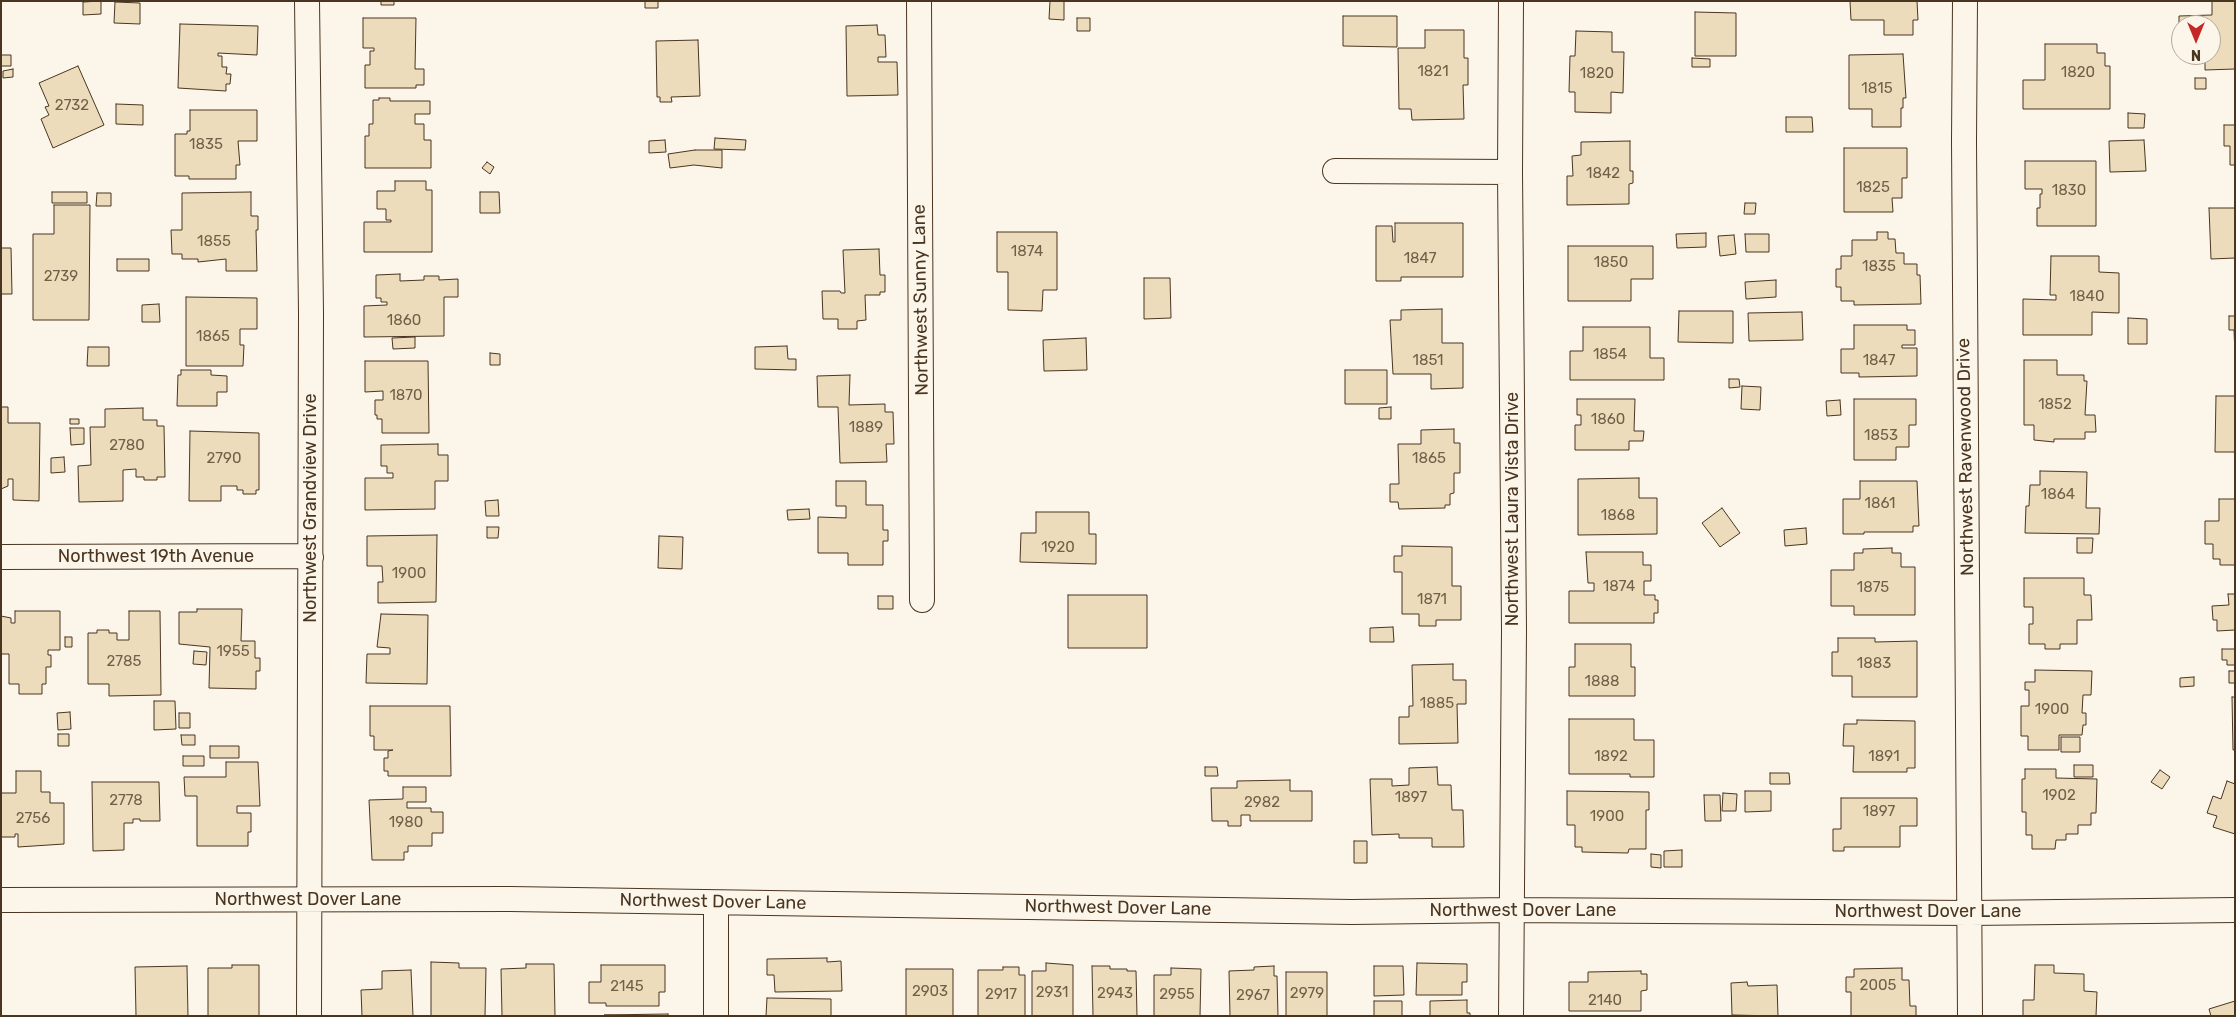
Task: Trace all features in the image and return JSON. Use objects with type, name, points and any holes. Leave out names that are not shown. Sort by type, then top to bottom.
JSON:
[{"type":"street","name":"Northwest Grandview Drive","points":[[307,1],[311,557],[308,900],[309,1016]]},
{"type":"street","name":"Northwest Sunny Lane","points":[[919,1],[922,600]]},
{"type":"street","name":"Northwest Laura Vista Drive","points":[[1511,1],[1510,172],[1514,630],[1510,910],[1511,1016]]},
{"type":"street","name":"Northwest Ravenwood Drive","points":[[1965,1],[1964,151],[1970,1016]]},
{"type":"street","points":[[1335,171],[1510,172]]},
{"type":"street","name":"Northwest 19th Avenue","points":[[1,557],[311,557]]},
{"type":"street","name":"Northwest Dover Lane","points":[[1,900],[510,899],[1352,912],[1510,910],[1970,913],[2235,910]]},
{"type":"street","points":[[716,903],[716,1016]]},
{"type":"building","points":[[101,1],[101,14],[83,15],[83,2]]},
{"type":"building","points":[[381,1],[394,1],[394,5],[381,5]]},
{"type":"building","points":[[645,1],[658,1],[658,8],[645,8]]},
{"type":"building","points":[[1050,1],[1064,1],[1064,20],[1049,19]]},
{"type":"building","points":[[1850,1],[1917,1],[1918,20],[1913,20],[1913,35],[1884,35],[1884,20],[1851,20]]},
{"type":"building","points":[[2212,1],[2235,1],[2235,69],[2205,70],[2205,65],[2221,65],[2221,15],[2212,15]]},
{"type":"building","points":[[115,2],[140,3],[140,24],[114,23]]},
{"type":"building","points":[[1695,12],[1736,13],[1736,56],[1695,56]]},
{"type":"building","points":[[1343,16],[1397,16],[1397,47],[1343,46]]},
{"type":"building","points":[[363,18],[416,18],[415,69],[424,69],[424,85],[416,85],[416,88],[365,88],[365,65],[370,65],[370,51],[374,51],[374,48],[363,48]]},
{"type":"building","points":[[1077,18],[1090,18],[1090,31],[1077,31]]},
{"type":"building","points":[[180,24],[258,26],[257,55],[218,53],[218,56],[222,56],[222,67],[227,67],[226,74],[231,74],[230,84],[226,84],[226,91],[178,88]]},
{"type":"building","points":[[877,25],[878,35],[885,35],[886,57],[878,57],[878,62],[897,62],[898,95],[847,96],[846,26]]},
{"type":"building","points":[[1425,30],[1464,30],[1464,58],[1468,58],[1468,85],[1463,85],[1464,119],[1412,120],[1411,109],[1399,109],[1398,48],[1425,48]]},
{"type":"building","points":[[1576,31],[1612,32],[1612,52],[1624,52],[1623,93],[1611,92],[1611,113],[1575,112],[1575,92],[1569,92],[1570,56],[1575,56]]},
{"type":"building","points":[[698,40],[700,96],[671,97],[672,102],[660,102],[660,97],[657,97],[656,41]]},
{"type":"building","points":[[2045,44],[2097,44],[2097,53],[2105,53],[2105,66],[2110,66],[2110,109],[2023,109],[2023,80],[2045,80]]},
{"type":"building","points":[[1903,54],[1906,98],[1903,98],[1903,108],[1901,108],[1901,127],[1872,127],[1872,109],[1849,109],[1849,55]]},
{"type":"building","points":[[1,55],[11,55],[11,66],[1,66]]},
{"type":"building","points":[[1692,58],[1710,59],[1710,67],[1692,67]]},
{"type":"building","points":[[78,66],[104,125],[53,148],[41,119],[49,115],[45,107],[49,106],[39,83]]},
{"type":"building","points":[[13,69],[13,77],[3,78],[3,71]]},
{"type":"building","points":[[2195,78],[2206,78],[2206,89],[2195,89]]},
{"type":"building","points":[[379,98],[390,98],[390,101],[430,101],[430,114],[415,114],[415,124],[424,124],[424,140],[431,140],[431,168],[365,168],[365,136],[369,136],[369,124],[373,124],[373,100],[379,100]]},
{"type":"building","points":[[116,104],[143,105],[143,125],[116,124]]},
{"type":"building","points":[[190,110],[257,110],[257,141],[238,141],[240,165],[236,165],[236,179],[189,179],[189,176],[175,176],[175,134],[187,134],[187,131],[190,131]]},
{"type":"building","points":[[2128,113],[2145,114],[2144,128],[2128,128]]},
{"type":"building","points":[[1786,117],[1812,117],[1813,132],[1786,132]]},
{"type":"building","points":[[2224,125],[2235,125],[2235,165],[2230,165],[2230,146],[2224,146]]},
{"type":"building","points":[[715,138],[746,140],[745,150],[714,149]]},
{"type":"building","points":[[665,140],[666,152],[649,153],[649,141]]},
{"type":"building","points":[[2144,140],[2146,171],[2110,172],[2109,141]]},
{"type":"building","points":[[1630,141],[1630,171],[1633,171],[1633,183],[1629,184],[1629,204],[1567,205],[1567,176],[1573,176],[1572,156],[1581,155],[1581,142]]},
{"type":"building","points":[[1844,148],[1907,148],[1907,178],[1902,178],[1902,198],[1892,198],[1893,212],[1844,212]]},
{"type":"building","points":[[695,150],[722,150],[722,168],[694,165],[670,168],[668,154]]},
{"type":"building","points":[[2025,161],[2096,161],[2096,226],[2037,226],[2037,208],[2040,208],[2042,189],[2025,189]]},
{"type":"building","points":[[487,162],[494,167],[490,174],[482,168]]},
{"type":"building","points":[[395,181],[426,181],[426,190],[432,190],[432,252],[364,252],[364,222],[391,222],[391,220],[386,220],[386,209],[377,209],[377,191],[395,191]]},
{"type":"building","points":[[52,192],[87,192],[87,203],[52,203]]},
{"type":"building","points":[[251,192],[251,216],[258,216],[258,230],[256,230],[257,271],[226,271],[226,259],[198,262],[198,259],[182,259],[182,254],[172,254],[171,230],[182,230],[182,193]]},
{"type":"building","points":[[480,192],[499,192],[500,213],[480,213]]},
{"type":"building","points":[[97,193],[111,193],[111,206],[96,206]]},
{"type":"building","points":[[1745,203],[1756,203],[1755,214],[1744,214]]},
{"type":"building","points":[[54,205],[90,205],[89,320],[33,320],[33,234],[54,234]]},
{"type":"building","points":[[2209,208],[2235,208],[2235,258],[2211,259]]},
{"type":"building","points":[[1395,223],[1463,223],[1463,277],[1401,277],[1401,281],[1376,281],[1376,226],[1392,226],[1393,242],[1395,242]]},
{"type":"building","points":[[997,232],[1057,232],[1057,290],[1043,290],[1042,311],[1008,310],[1008,272],[997,272]]},
{"type":"building","points":[[1877,232],[1888,232],[1888,239],[1895,239],[1896,253],[1904,253],[1904,264],[1917,264],[1917,275],[1920,275],[1921,304],[1854,305],[1854,301],[1841,301],[1841,287],[1836,287],[1836,269],[1841,269],[1841,256],[1852,256],[1852,240],[1877,240]]},
{"type":"building","points":[[1706,233],[1706,247],[1677,248],[1676,234]]},
{"type":"building","points":[[1745,234],[1769,234],[1769,252],[1746,252]]},
{"type":"building","points":[[1734,235],[1736,254],[1720,256],[1718,236]]},
{"type":"building","points":[[1568,246],[1653,246],[1653,279],[1631,279],[1631,301],[1568,301]]},
{"type":"building","points":[[1,248],[11,248],[12,294],[1,294]]},
{"type":"building","points":[[879,249],[880,275],[885,275],[885,292],[880,292],[880,295],[865,295],[866,320],[857,321],[857,329],[838,329],[838,319],[823,319],[822,291],[840,291],[845,293],[843,250]]},
{"type":"building","points":[[2051,256],[2099,256],[2099,272],[2119,273],[2119,313],[2092,312],[2092,335],[2023,335],[2023,299],[2056,300],[2056,295],[2050,295]]},
{"type":"building","points":[[117,259],[149,259],[149,271],[117,271]]},
{"type":"building","points":[[400,274],[400,281],[424,280],[424,276],[439,276],[439,280],[458,279],[458,297],[444,297],[444,336],[364,337],[364,306],[387,305],[387,302],[381,302],[381,298],[376,298],[376,275]]},
{"type":"building","points":[[1144,278],[1170,278],[1171,318],[1144,319]]},
{"type":"building","points":[[1776,280],[1776,297],[1746,299],[1745,282]]},
{"type":"building","points":[[186,297],[257,298],[257,329],[240,329],[240,345],[244,345],[243,366],[186,366]]},
{"type":"building","points":[[159,304],[160,322],[142,322],[142,305]]},
{"type":"building","points":[[1442,309],[1442,343],[1463,343],[1463,388],[1431,389],[1431,374],[1393,374],[1390,320],[1401,320],[1401,310]]},
{"type":"building","points":[[1679,311],[1733,311],[1733,343],[1678,342]]},
{"type":"building","points":[[1802,312],[1803,340],[1749,341],[1748,313]]},
{"type":"building","points":[[2229,316],[2235,316],[2235,355],[2234,330],[2229,330]]},
{"type":"building","points":[[2128,318],[2147,319],[2147,344],[2128,344]]},
{"type":"building","points":[[1854,325],[1907,325],[1907,330],[1915,330],[1915,345],[1902,345],[1902,348],[1917,348],[1917,376],[1859,377],[1859,373],[1841,373],[1841,349],[1854,349]]},
{"type":"building","points":[[1583,327],[1650,327],[1650,358],[1664,358],[1664,380],[1570,380],[1570,351],[1583,351]]},
{"type":"building","points":[[415,337],[415,348],[393,349],[392,338]]},
{"type":"building","points":[[1086,338],[1087,370],[1044,371],[1043,340]]},
{"type":"building","points":[[787,346],[788,359],[796,359],[796,370],[755,369],[755,347]]},
{"type":"building","points":[[88,347],[109,347],[109,366],[87,366]]},
{"type":"building","points":[[490,353],[500,354],[500,365],[490,365]]},
{"type":"building","points":[[2024,360],[2057,360],[2057,375],[2084,375],[2084,381],[2087,381],[2085,415],[2095,415],[2096,432],[2085,432],[2085,439],[2054,439],[2054,442],[2034,440],[2034,425],[2024,425]]},
{"type":"building","points":[[365,361],[428,361],[429,433],[382,433],[382,419],[377,419],[377,415],[375,415],[375,400],[383,400],[383,391],[365,392]]},
{"type":"building","points":[[181,370],[211,370],[211,375],[227,376],[227,392],[217,392],[217,406],[177,406],[178,375],[181,375]]},
{"type":"building","points":[[1345,370],[1387,370],[1387,404],[1345,404]]},
{"type":"building","points":[[850,375],[849,405],[885,404],[885,412],[893,412],[894,444],[886,444],[887,462],[840,463],[838,407],[818,407],[817,376]]},
{"type":"building","points":[[1729,379],[1739,379],[1740,387],[1729,388]]},
{"type":"building","points":[[1742,386],[1761,387],[1760,410],[1741,409]]},
{"type":"building","points":[[2216,396],[2235,396],[2235,452],[2215,452]]},
{"type":"building","points":[[1577,399],[1635,399],[1634,431],[1644,431],[1643,441],[1629,441],[1629,450],[1575,450],[1575,425],[1581,425],[1581,415],[1577,415]]},
{"type":"building","points":[[1854,399],[1916,399],[1916,425],[1909,425],[1909,447],[1896,447],[1896,460],[1854,460]]},
{"type":"building","points":[[1840,400],[1841,415],[1827,416],[1826,401]]},
{"type":"building","points":[[1,407],[8,407],[8,423],[40,423],[39,501],[13,500],[13,479],[8,479],[8,486],[1,489]]},
{"type":"building","points":[[1391,407],[1391,419],[1379,419],[1379,408]]},
{"type":"building","points":[[143,408],[143,420],[157,420],[157,426],[164,426],[165,477],[157,477],[157,480],[144,480],[144,477],[136,477],[136,469],[123,470],[123,501],[79,502],[78,466],[91,465],[90,427],[105,427],[105,409]]},
{"type":"building","points":[[70,419],[79,419],[79,424],[70,424]]},
{"type":"building","points":[[70,428],[84,428],[84,444],[71,445]]},
{"type":"building","points":[[1454,429],[1454,443],[1460,443],[1460,473],[1454,473],[1454,493],[1450,494],[1450,505],[1445,505],[1445,508],[1399,509],[1398,502],[1390,502],[1390,484],[1399,484],[1398,444],[1421,444],[1421,430]]},
{"type":"building","points":[[190,431],[259,433],[259,490],[256,490],[256,494],[243,494],[243,490],[237,490],[237,486],[221,486],[221,501],[189,501]]},
{"type":"building","points":[[438,444],[438,455],[448,455],[448,481],[435,481],[435,509],[365,510],[365,478],[393,478],[393,473],[387,473],[387,466],[381,466],[381,445]]},
{"type":"building","points":[[64,457],[65,472],[51,473],[51,458]]},
{"type":"building","points":[[2040,471],[2087,472],[2086,508],[2100,508],[2099,534],[2025,533],[2026,506],[2029,506],[2030,485],[2040,485]]},
{"type":"building","points":[[1639,478],[1639,498],[1657,498],[1657,534],[1578,535],[1578,479]]},
{"type":"building","points":[[836,481],[866,481],[866,505],[883,505],[883,530],[888,530],[888,541],[883,541],[883,565],[848,565],[848,553],[818,553],[818,517],[846,518],[846,506],[836,506]]},
{"type":"building","points":[[1860,481],[1917,481],[1919,526],[1913,526],[1913,532],[1843,534],[1843,499],[1860,499]]},
{"type":"building","points":[[2219,499],[2235,499],[2235,565],[2220,565],[2220,559],[2213,559],[2213,544],[2205,544],[2205,521],[2219,521]]},
{"type":"building","points":[[498,500],[499,516],[486,516],[485,501]]},
{"type":"building","points":[[1722,508],[1740,533],[1720,547],[1702,523]]},
{"type":"building","points":[[809,509],[810,519],[788,520],[787,510]]},
{"type":"building","points":[[1036,512],[1089,512],[1089,534],[1096,534],[1096,564],[1020,562],[1021,533],[1036,533]]},
{"type":"building","points":[[487,527],[499,527],[498,538],[487,538]]},
{"type":"building","points":[[1806,528],[1807,544],[1785,546],[1784,530]]},
{"type":"building","points":[[437,535],[436,602],[378,603],[378,582],[383,582],[382,566],[367,566],[367,536]]},
{"type":"building","points":[[659,536],[683,537],[682,569],[658,568]]},
{"type":"building","points":[[2077,538],[2093,538],[2092,553],[2077,553]]},
{"type":"building","points":[[1402,546],[1452,547],[1452,586],[1461,586],[1461,620],[1436,620],[1436,626],[1419,626],[1419,614],[1402,614],[1402,572],[1394,572],[1394,556],[1402,556]]},
{"type":"building","points":[[1892,548],[1892,553],[1901,553],[1901,567],[1915,567],[1915,615],[1854,615],[1854,606],[1831,606],[1831,570],[1854,570],[1854,553],[1863,553],[1863,549]]},
{"type":"building","points":[[1586,552],[1643,552],[1643,565],[1651,565],[1651,581],[1644,581],[1644,595],[1655,595],[1655,600],[1658,600],[1658,613],[1654,613],[1654,623],[1569,623],[1569,591],[1594,591],[1594,583],[1588,583]]},
{"type":"building","points":[[2024,578],[2084,578],[2084,595],[2091,595],[2092,620],[2077,620],[2077,644],[2060,644],[2060,649],[2045,649],[2045,644],[2029,644],[2029,624],[2033,624],[2033,607],[2024,607]]},
{"type":"building","points":[[2228,594],[2235,594],[2235,630],[2217,631],[2217,620],[2213,620],[2212,606],[2229,605]]},
{"type":"building","points":[[1068,595],[1147,595],[1147,648],[1068,648]]},
{"type":"building","points":[[878,596],[893,596],[893,609],[878,609]]},
{"type":"building","points":[[197,609],[242,609],[241,641],[255,641],[255,658],[260,658],[260,671],[256,671],[256,689],[209,688],[210,647],[179,644],[179,612],[197,612]]},
{"type":"building","points":[[15,611],[60,611],[60,650],[48,650],[48,655],[51,655],[51,667],[46,667],[46,684],[42,684],[42,694],[19,694],[19,684],[9,684],[9,654],[1,654],[1,616],[11,618],[11,623],[15,623]]},
{"type":"building","points":[[129,611],[160,611],[161,695],[109,696],[109,684],[88,684],[88,633],[97,633],[97,630],[109,630],[109,633],[117,633],[117,640],[129,640]]},
{"type":"building","points":[[381,614],[428,615],[427,684],[366,683],[367,654],[390,654],[390,648],[377,647]]},
{"type":"building","points":[[1393,627],[1394,642],[1370,642],[1370,628]]},
{"type":"building","points":[[65,637],[72,637],[72,647],[65,647]]},
{"type":"building","points":[[1838,638],[1875,638],[1875,642],[1917,641],[1917,697],[1852,697],[1852,676],[1832,676],[1832,652],[1838,652]]},
{"type":"building","points":[[1575,644],[1631,644],[1631,667],[1635,667],[1635,696],[1569,696],[1569,667],[1575,667]]},
{"type":"building","points":[[2222,649],[2235,649],[2235,665],[2227,665],[2227,660],[2222,660]]},
{"type":"building","points":[[194,651],[207,652],[206,665],[193,664]]},
{"type":"building","points":[[1453,664],[1453,680],[1466,680],[1466,704],[1457,704],[1458,743],[1399,744],[1399,717],[1409,717],[1409,706],[1413,706],[1412,665]]},
{"type":"building","points":[[2035,670],[2092,671],[2091,695],[2083,695],[2082,713],[2086,713],[2086,725],[2083,725],[2082,735],[2059,735],[2059,750],[2028,750],[2028,736],[2021,736],[2021,706],[2029,706],[2029,690],[2025,690],[2025,682],[2035,682]]},
{"type":"building","points":[[2229,671],[2235,671],[2235,683],[2229,683]]},
{"type":"building","points":[[2194,677],[2194,686],[2180,687],[2180,678]]},
{"type":"building","points":[[2232,697],[2235,697],[2235,750],[2233,750]]},
{"type":"building","points":[[154,701],[175,701],[176,729],[154,730]]},
{"type":"building","points":[[370,706],[450,706],[451,776],[388,776],[388,771],[384,771],[384,758],[388,758],[388,751],[393,750],[374,750],[374,736],[370,736]]},
{"type":"building","points":[[70,712],[71,729],[58,730],[57,713]]},
{"type":"building","points":[[179,713],[190,713],[190,728],[179,728]]},
{"type":"building","points":[[1569,719],[1634,719],[1634,740],[1654,740],[1654,777],[1630,777],[1630,774],[1569,774]]},
{"type":"building","points":[[1857,720],[1915,721],[1915,768],[1907,768],[1907,772],[1853,772],[1854,746],[1843,746],[1844,724],[1857,724]]},
{"type":"building","points":[[58,734],[69,734],[69,746],[58,746]]},
{"type":"building","points":[[181,735],[195,735],[195,745],[182,745]]},
{"type":"building","points":[[2061,737],[2080,737],[2080,752],[2061,752]]},
{"type":"building","points":[[210,746],[239,746],[239,758],[210,758]]},
{"type":"building","points":[[183,756],[204,756],[204,766],[183,766]]},
{"type":"building","points":[[226,762],[258,762],[260,806],[237,806],[237,813],[251,813],[251,832],[248,832],[248,846],[197,846],[197,796],[185,796],[184,777],[226,777]]},
{"type":"building","points":[[2074,765],[2093,765],[2093,777],[2074,777]]},
{"type":"building","points":[[1205,767],[1217,767],[1218,776],[1205,776]]},
{"type":"building","points":[[1437,767],[1438,785],[1451,785],[1452,810],[1463,810],[1464,847],[1432,847],[1432,838],[1399,838],[1399,834],[1372,835],[1370,779],[1392,779],[1392,786],[1409,785],[1409,768]]},
{"type":"building","points":[[2025,769],[2056,769],[2056,778],[2097,779],[2096,813],[2091,813],[2091,825],[2078,825],[2078,834],[2066,834],[2066,840],[2056,840],[2055,849],[2032,849],[2032,835],[2026,835],[2026,812],[2022,812],[2022,779],[2025,779]]},
{"type":"building","points":[[2160,770],[2170,777],[2162,789],[2151,782]]},
{"type":"building","points":[[16,771],[41,771],[41,792],[50,792],[50,803],[64,803],[64,844],[18,847],[18,834],[15,834],[15,837],[1,837],[1,793],[16,793]]},
{"type":"building","points":[[1770,773],[1789,773],[1790,784],[1770,784]]},
{"type":"building","points":[[1290,780],[1290,791],[1312,791],[1312,821],[1250,821],[1250,815],[1241,815],[1241,826],[1228,826],[1228,821],[1212,821],[1211,788],[1237,788],[1237,781]]},
{"type":"building","points":[[2227,781],[2235,784],[2235,834],[2213,827],[2217,816],[2207,813],[2213,796],[2221,799]]},
{"type":"building","points":[[92,782],[159,782],[160,821],[133,819],[133,823],[124,823],[124,850],[93,851]]},
{"type":"building","points":[[403,787],[426,787],[426,802],[407,802],[407,808],[431,808],[431,812],[443,812],[443,833],[432,833],[432,846],[408,846],[408,852],[404,852],[404,860],[372,860],[369,800],[403,799]]},
{"type":"building","points":[[1567,791],[1649,792],[1649,810],[1646,810],[1646,849],[1629,849],[1628,853],[1582,852],[1582,847],[1575,847],[1575,825],[1567,825]]},
{"type":"building","points":[[1745,791],[1771,791],[1771,811],[1745,812]]},
{"type":"building","points":[[1723,793],[1737,794],[1736,811],[1722,811]]},
{"type":"building","points":[[1704,795],[1720,795],[1721,821],[1705,821]]},
{"type":"building","points":[[1841,798],[1917,798],[1917,826],[1900,826],[1900,847],[1844,847],[1844,851],[1833,851],[1833,829],[1841,829]]},
{"type":"building","points":[[1354,841],[1367,841],[1367,863],[1354,863]]},
{"type":"building","points":[[1682,850],[1682,867],[1664,867],[1664,851]]},
{"type":"building","points":[[1651,854],[1661,855],[1661,868],[1651,867]]},
{"type":"building","points":[[827,958],[827,962],[841,961],[842,991],[775,992],[774,975],[767,975],[767,959]]},
{"type":"building","points":[[431,962],[459,963],[459,968],[486,968],[485,1016],[431,1016]]},
{"type":"building","points":[[1046,963],[1073,965],[1073,1016],[1032,1016],[1032,971],[1046,971]]},
{"type":"building","points":[[1417,963],[1467,964],[1467,982],[1462,982],[1462,995],[1416,995]]},
{"type":"building","points":[[526,964],[554,964],[555,1016],[502,1016],[501,969],[526,968]]},
{"type":"building","points":[[232,965],[259,965],[259,1016],[208,1016],[208,968],[232,968]]},
{"type":"building","points":[[601,965],[665,965],[665,992],[659,992],[659,1006],[606,1006],[606,1003],[589,1003],[589,982],[601,982]]},
{"type":"building","points":[[2035,965],[2054,965],[2054,973],[2084,974],[2084,991],[2097,992],[2096,1016],[2023,1016],[2023,1000],[2034,1000]]},
{"type":"building","points":[[187,966],[188,1016],[136,1016],[135,967]]},
{"type":"building","points":[[1092,966],[1110,966],[1110,969],[1136,971],[1137,1016],[1093,1016]]},
{"type":"building","points":[[1274,966],[1274,976],[1277,976],[1278,1016],[1230,1016],[1229,971],[1254,970],[1254,967]]},
{"type":"building","points":[[1374,966],[1403,966],[1404,995],[1374,996]]},
{"type":"building","points":[[1003,967],[1019,967],[1019,975],[1025,975],[1025,1016],[978,1016],[978,970],[1003,970]]},
{"type":"building","points":[[1171,968],[1201,969],[1200,1016],[1154,1016],[1154,975],[1171,975]]},
{"type":"building","points":[[1902,968],[1902,980],[1909,980],[1910,1006],[1916,1006],[1916,1016],[1851,1016],[1851,992],[1846,992],[1846,977],[1854,977],[1854,969]]},
{"type":"building","points":[[906,969],[953,969],[953,1016],[906,1016]]},
{"type":"building","points":[[411,970],[413,1016],[362,1016],[361,990],[382,989],[382,971]]},
{"type":"building","points":[[1641,971],[1641,974],[1647,974],[1647,990],[1641,991],[1641,1011],[1569,1011],[1569,982],[1588,982],[1588,972]]},
{"type":"building","points":[[1286,972],[1327,972],[1327,1016],[1286,1016]]},
{"type":"building","points":[[1747,982],[1748,986],[1777,985],[1778,1016],[1732,1015],[1731,983]]},
{"type":"building","points":[[767,998],[831,999],[831,1016],[766,1016]]},
{"type":"building","points":[[1467,1000],[1467,1013],[1470,1013],[1470,1016],[1430,1016],[1430,1001]]},
{"type":"building","points":[[1374,1001],[1402,1001],[1402,1016],[1374,1016]]},
{"type":"building","points":[[2235,1001],[2235,1016],[2211,1016],[2209,1009]]},
{"type":"building","points":[[668,1014],[668,1016],[604,1015]]}]
